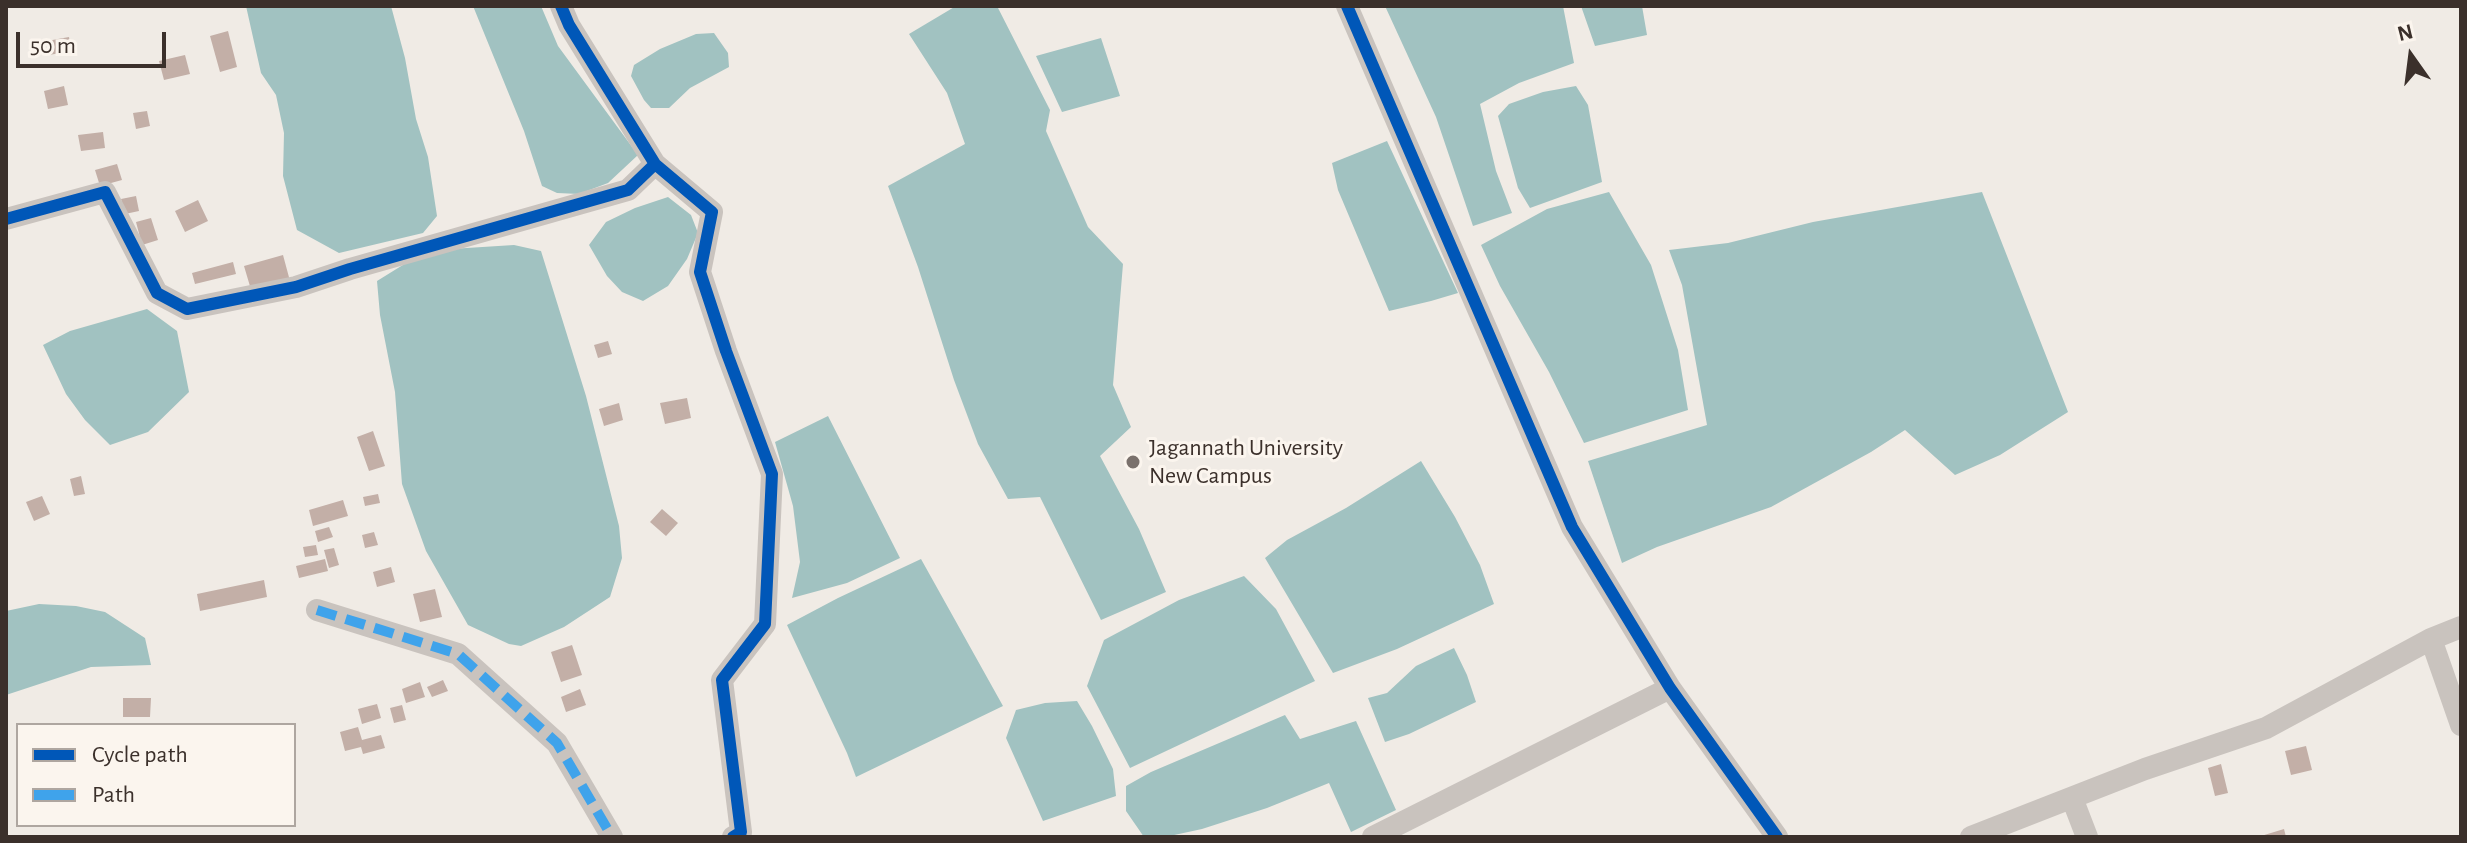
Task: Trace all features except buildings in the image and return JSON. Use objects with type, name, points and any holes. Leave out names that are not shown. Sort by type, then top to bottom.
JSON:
[{"type":"street","points":[[561,6],[569,25],[655,164],[712,212],[700,272],[772,474],[765,624],[722,680],[741,832],[733,837]]},
{"type":"street","points":[[1347,6],[1572,527],[1670,688],[1777,837]]},
{"type":"street","points":[[6,219],[105,192],[157,293],[187,309],[296,287],[628,190],[655,164]]},
{"type":"street","points":[[317,610],[458,654],[557,743],[612,837]]},
{"type":"street","points":[[1971,837],[2145,769],[2266,728],[2431,639],[2461,627]]},
{"type":"street","points":[[2431,639],[2461,725]]},
{"type":"street","points":[[1373,837],[1670,688]]},
{"type":"street","points":[[2072,798],[2087,837]]},
{"type":"water","points":[[246,6],[391,6],[405,58],[416,119],[428,157],[437,216],[423,233],[339,253],[297,230],[283,176],[284,133],[276,95],[261,73]]},
{"type":"water","points":[[473,6],[541,6],[558,46],[638,155],[608,183],[579,194],[557,193],[542,186],[524,131]]},
{"type":"water","points":[[956,6],[997,6],[1050,110],[1046,131],[1088,227],[1123,264],[1113,385],[1131,427],[1100,456],[1139,529],[1166,592],[1101,620],[1040,497],[1008,499],[978,444],[888,186],[965,144],[947,93],[909,34]]},
{"type":"water","points":[[1385,6],[1563,6],[1574,63],[1519,83],[1480,104],[1496,171],[1512,213],[1473,226],[1436,117]]},
{"type":"water","points":[[1581,6],[1642,6],[1647,35],[1595,46]]},
{"type":"water","points":[[714,33],[728,53],[729,67],[690,88],[669,108],[651,108],[631,76],[634,65],[660,49],[696,34]]},
{"type":"water","points":[[1101,38],[1120,96],[1062,112],[1036,56]]},
{"type":"water","points":[[1576,86],[1588,105],[1602,182],[1530,208],[1518,188],[1498,116],[1509,104],[1543,92]]},
{"type":"water","points":[[1387,141],[1458,293],[1389,311],[1338,190],[1332,163]]},
{"type":"water","points":[[1609,192],[1651,265],[1678,350],[1688,410],[1584,443],[1481,245],[1547,209]]},
{"type":"water","points":[[1982,192],[2068,412],[2000,455],[1955,475],[1905,430],[1771,507],[1657,547],[1622,563],[1588,461],[1707,425],[1682,285],[1669,250],[1728,243],[1813,222]]},
{"type":"water","points":[[668,197],[691,215],[698,233],[687,259],[668,286],[643,301],[622,292],[607,276],[589,245],[606,222]]},
{"type":"water","points":[[514,245],[541,251],[586,396],[619,526],[622,558],[610,597],[564,627],[521,646],[509,644],[468,625],[426,551],[402,484],[395,392],[380,315],[377,281],[419,255],[451,249]]},
{"type":"water","points":[[147,309],[177,331],[189,392],[148,432],[110,445],[85,420],[66,394],[43,345],[70,331]]},
{"type":"water","points":[[828,416],[900,558],[847,583],[792,598],[800,562],[793,506],[775,442]]},
{"type":"water","points":[[1421,461],[1480,565],[1494,604],[1397,649],[1333,673],[1265,558],[1287,540]]},
{"type":"water","points":[[921,559],[1003,706],[856,777],[787,625]]},
{"type":"water","points":[[1244,576],[1276,609],[1315,681],[1130,768],[1087,686],[1104,640],[1179,600]]},
{"type":"water","points":[[39,604],[76,606],[105,612],[145,638],[151,665],[91,667],[6,695],[6,611]]},
{"type":"water","points":[[1454,648],[1476,702],[1385,742],[1368,698],[1387,693],[1416,666]]},
{"type":"water","points":[[1077,701],[1113,769],[1116,796],[1043,821],[1006,738],[1016,710],[1045,703]]},
{"type":"water","points":[[1285,715],[1300,739],[1356,721],[1396,810],[1351,832],[1329,783],[1202,829],[1165,837],[1144,837],[1126,811],[1126,786],[1151,772]]},
{"type":"marked path","points":[[317,610],[458,654],[557,743],[612,837]]},
{"type":"cycle path","points":[[6,219],[105,192],[157,293],[187,309],[296,287],[628,190],[655,164],[569,25],[561,6]]},
{"type":"cycle path","points":[[1347,6],[1572,527],[1670,688],[1777,837]]},
{"type":"cycle path","points":[[655,164],[712,212],[700,272],[772,474],[765,624],[722,680],[741,832],[733,837]]},
{"type":"place","name":"Jagannath University New Campus","points":[[1133,462]]}]
